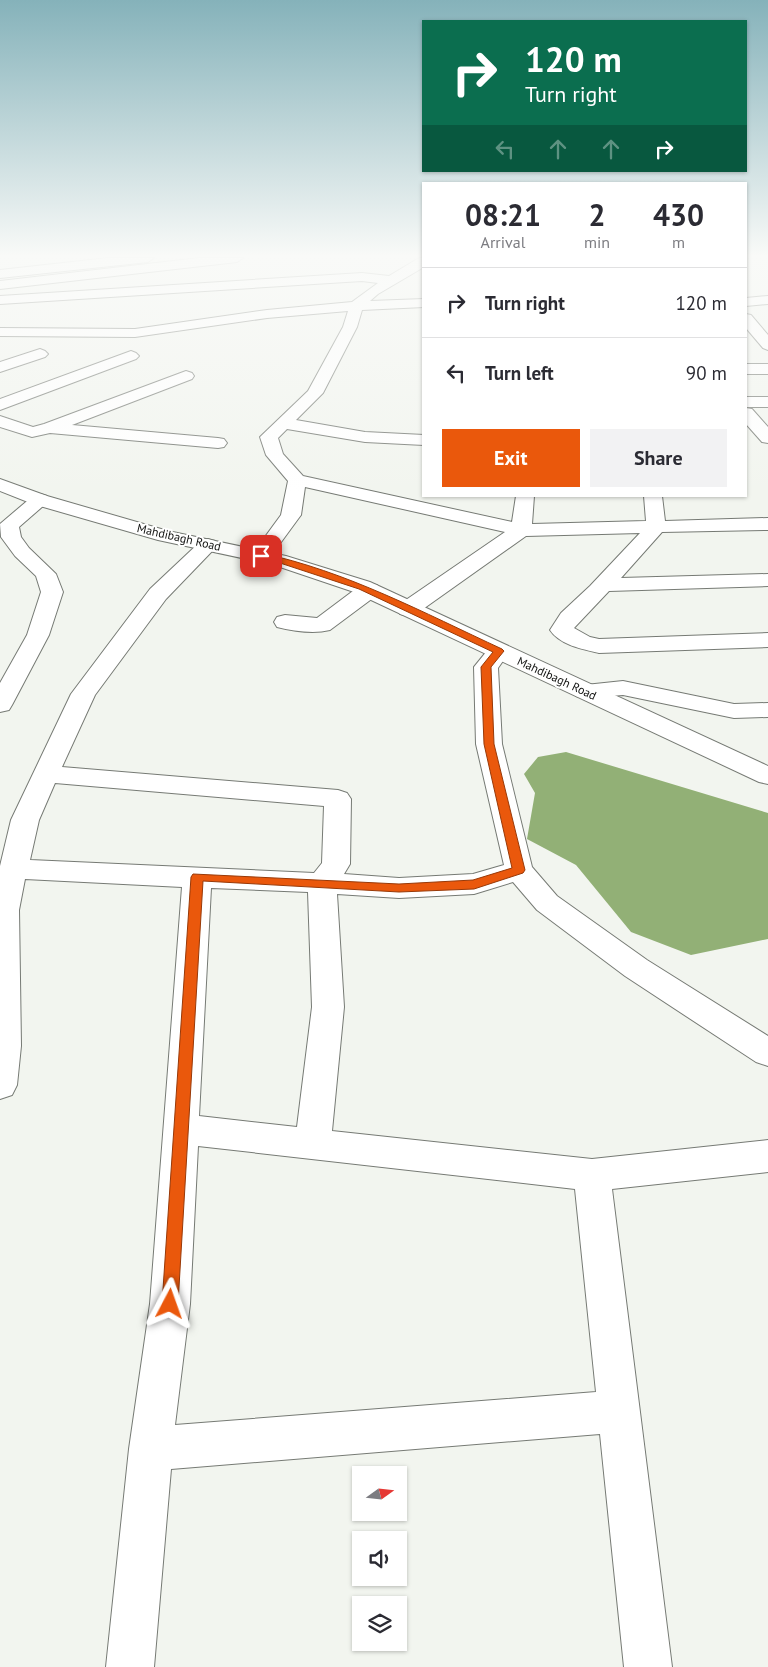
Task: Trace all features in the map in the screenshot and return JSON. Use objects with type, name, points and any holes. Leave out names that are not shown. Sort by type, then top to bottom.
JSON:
[{"type":"street","points":[[345,336],[315,393],[269,437],[275,455],[296,480],[521,530],[768,524]]},
{"type":"street","points":[[747,340],[766,342]]},
{"type":"street","points":[[0,367],[40,354]]},
{"type":"street","points":[[0,405],[131,356]]},
{"type":"street","points":[[747,368],[768,369]]},
{"type":"street","points":[[0,421],[32,432],[49,428],[186,376]]},
{"type":"street","points":[[747,402],[768,402]]},
{"type":"street","points":[[747,414],[768,438]]},
{"type":"street","points":[[283,423],[366,437],[422,440]]},
{"type":"street","points":[[49,428],[218,443]]},
{"type":"street","points":[[261,556],[291,515],[296,480]]},
{"type":"street","name":"Mahdibagh Road","points":[[0,484],[40,500],[165,536],[279,560],[369,590],[768,776]]},
{"type":"street","points":[[408,609],[521,530],[525,497]]},
{"type":"street","points":[[653,497],[656,527],[604,585],[569,618],[561,630],[582,642],[599,646],[768,640]]},
{"type":"street","points":[[0,705],[38,635],[52,592],[46,574],[22,552],[11,537],[9,525],[40,500]]},
{"type":"street","points":[[0,1085],[4,1046],[4,910],[25,820],[83,694],[158,594],[208,545]]},
{"type":"street","points":[[604,585],[768,580]]},
{"type":"street","points":[[285,622],[322,625],[369,590]]},
{"type":"street","points":[[499,651],[486,667],[489,744],[519,870],[547,902],[636,968],[768,1053]]},
{"type":"street","points":[[584,691],[623,688],[734,711],[768,710]]},
{"type":"street","points":[[46,774],[338,800],[336,864],[322,883],[328,1007],[313,1143]]},
{"type":"street","points":[[14,869],[399,888],[474,884],[519,870]]},
{"type":"street","points":[[130,1667],[151,1449],[170,1304],[197,877]]},
{"type":"street","points":[[181,1129],[592,1175],[768,1156]]},
{"type":"street","points":[[592,1175],[648,1667]]},
{"type":"street","points":[[151,1449],[619,1411]]},
{"type":"shaded area","points":[[566,752],[768,813],[768,939],[691,955],[631,932],[576,865],[527,839],[535,793],[524,774],[538,757]]},
{"type":"route","points":[[170,1304],[197,877],[399,888],[474,884],[519,870],[489,744],[486,667],[499,651],[362,587],[261,556]]}]
